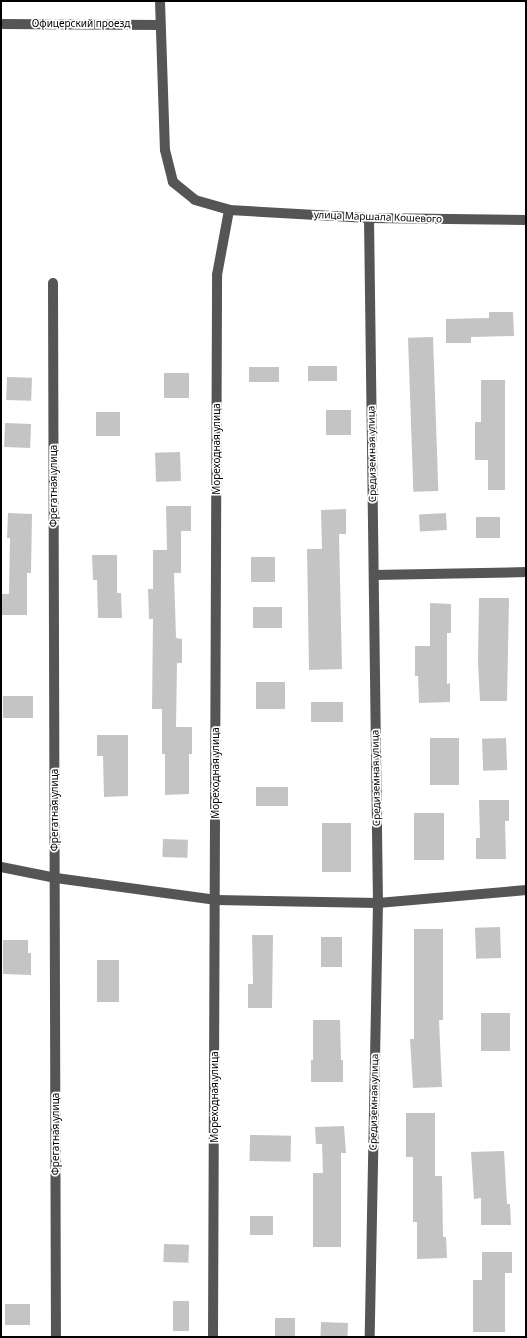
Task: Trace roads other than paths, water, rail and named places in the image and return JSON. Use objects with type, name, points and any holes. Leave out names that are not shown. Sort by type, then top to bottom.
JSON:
[{"type":"street","name":"улица Маршала Кошевого","points":[[160,1],[165,150],[173,182],[195,200],[229,210],[369,218],[526,220]]},
{"type":"street","name":"Офицерский проезд","points":[[1,24],[160,25]]},
{"type":"street","name":"Мореходная улица","points":[[214,1337],[217,275],[229,210]]},
{"type":"street","name":"Средиземная улица","points":[[369,218],[378,903],[370,1337]]},
{"type":"street","name":"Фрегатная улица","points":[[53,283],[56,878],[56,1337]]},
{"type":"street","points":[[374,575],[526,572]]},
{"type":"street","points":[[1,867],[56,878],[216,900],[378,903],[526,890]]}]
